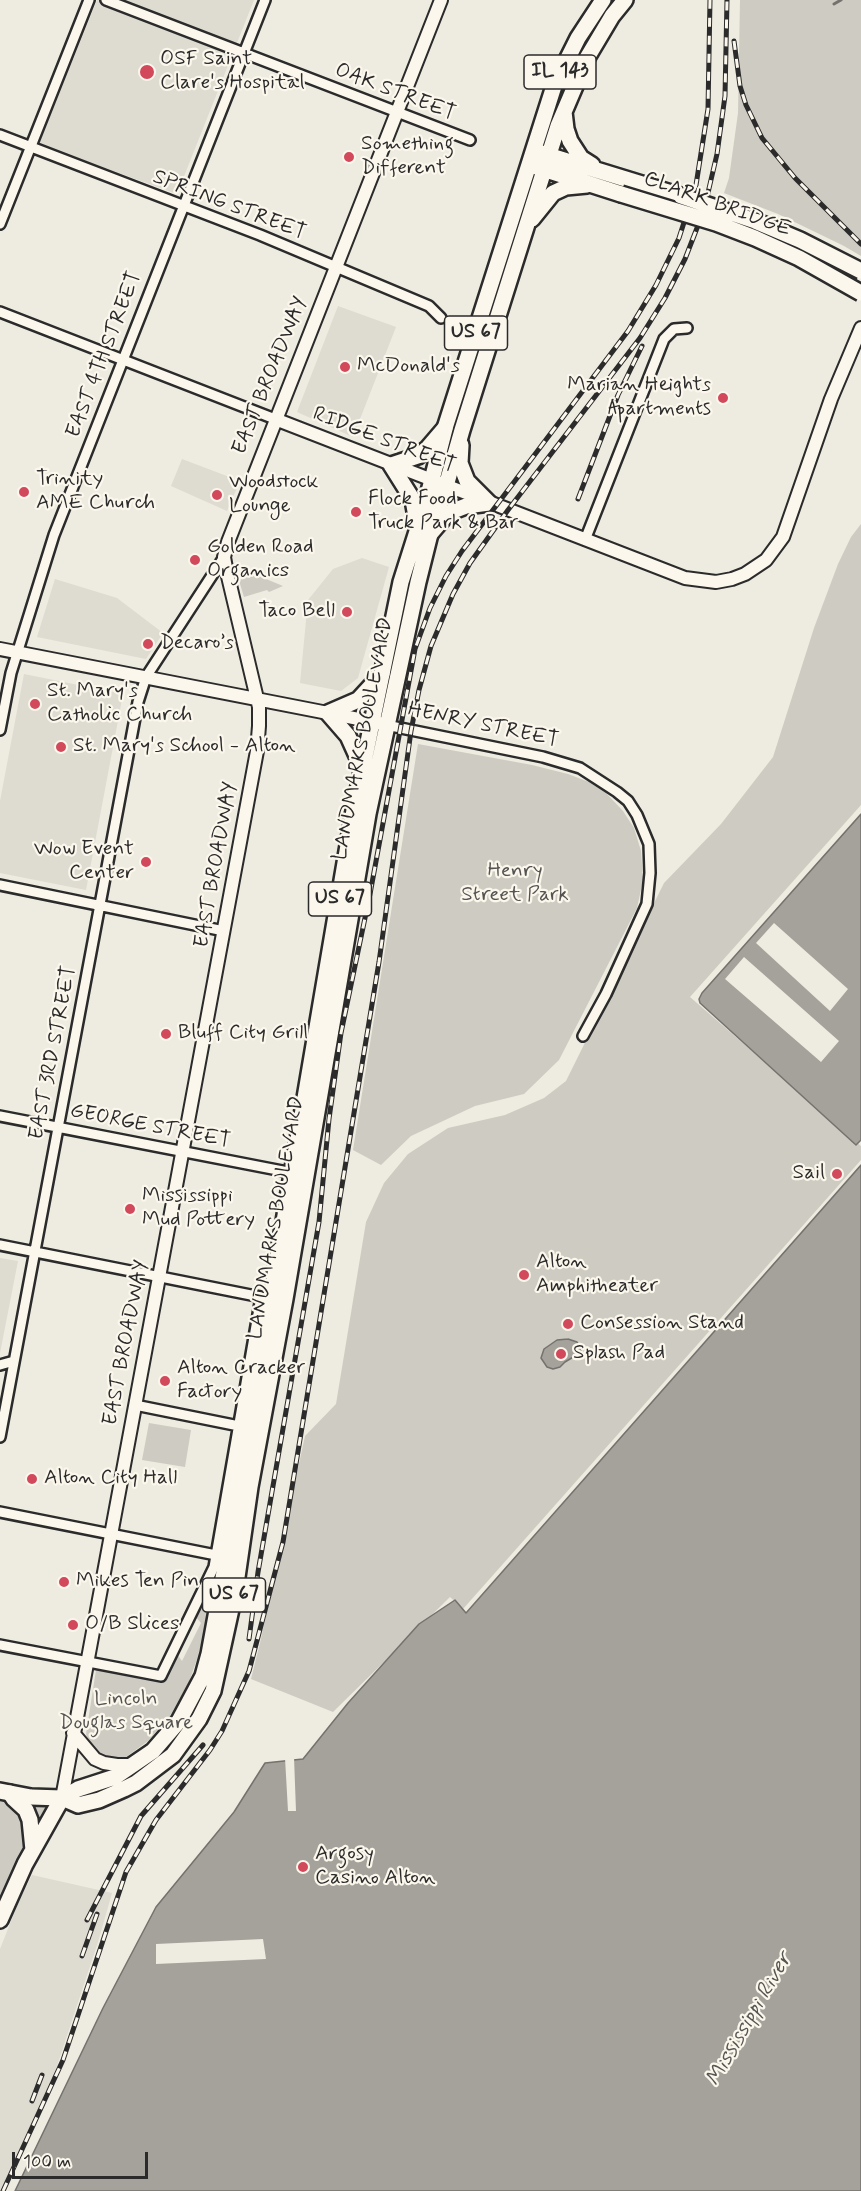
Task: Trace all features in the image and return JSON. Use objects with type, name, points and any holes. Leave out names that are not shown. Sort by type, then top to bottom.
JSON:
[{"type":"main road","name":"LANDMARKS BOULEVARD","points":[[62,1798],[78,1789],[115,1778],[140,1762],[169,1734],[184,1714],[196,1691],[209,1654],[362,767],[379,723],[424,531],[432,481],[447,425],[531,157],[554,86],[566,59],[590,17],[603,0]]},
{"type":"main road","name":"LANDMARKS BOULEVARD","points":[[62,1798],[78,1806],[99,1800],[136,1783],[173,1755],[199,1719],[213,1691],[234,1591],[250,1487],[297,1229],[368,813],[379,723],[382,674],[401,582],[446,486],[564,110],[587,58],[612,16],[625,0]]},
{"type":"main road","points":[[564,110],[566,129],[574,149],[599,178]]},
{"type":"main road","points":[[531,157],[599,178]]},
{"type":"main road","name":"US 67","points":[[527,226],[553,193],[566,187],[599,178],[624,186]]},
{"type":"main road","name":"CLARK BRIDGE","points":[[624,186],[756,221],[800,240],[861,272]]},
{"type":"main road","name":"CLARK BRIDGE","points":[[624,186],[755,238],[799,258],[861,293]]},
{"type":"main road","points":[[447,425],[418,456],[391,465],[413,500],[424,531],[448,513],[466,506],[489,503]]},
{"type":"main road","points":[[462,430],[460,463],[467,481],[489,503]]},
{"type":"main road","points":[[362,767],[353,745],[328,713],[358,700],[382,674]]},
{"type":"main road","points":[[5,1792],[26,1810],[30,1820],[33,1850]]},
{"type":"main road","name":"US 67","points":[[5,1792],[31,1797],[62,1798]]},
{"type":"main road","points":[[0,1920],[33,1850],[62,1798]]},
{"type":"street","points":[[0,224],[88,0]]},
{"type":"street","name":"OAK STREET","points":[[106,0],[470,140]]},
{"type":"street","name":"EAST 4TH STREET","points":[[0,730],[11,673],[54,535],[265,0]]},
{"type":"street","name":"EAST BROADWAY","points":[[62,1798],[257,751],[259,726],[257,699],[224,557],[236,519],[441,0]]},
{"type":"street","name":"SPRING STREET","points":[[0,135],[183,206],[429,306],[441,318]]},
{"type":"street","name":"RIDGE STREET","points":[[0,312],[667,572],[699,581],[732,579],[756,568],[777,548],[789,525],[827,408],[861,328]]},
{"type":"street","points":[[585,540],[664,339],[674,329],[687,328]]},
{"type":"street","name":"EAST 3RD STREET","points":[[0,1437],[2,1408],[14,1361],[35,1252],[138,702],[146,677],[224,557]]},
{"type":"street","name":"HENRY STREET","points":[[0,649],[543,757],[580,768],[617,792],[628,801],[637,815],[649,844],[651,861],[647,904],[606,994],[583,1036]]},
{"type":"street","points":[[0,885],[224,931]]},
{"type":"street","name":"GEORGE STREET","points":[[0,1116],[293,1173]]},
{"type":"street","points":[[0,1245],[261,1297],[211,1576],[161,1676],[0,1645]]},
{"type":"street","points":[[0,1365],[14,1361]]},
{"type":"street","points":[[135,1405],[239,1426]]},
{"type":"street","points":[[0,1512],[216,1555]]},
{"type":"street","points":[[73,1733],[87,1752],[104,1763],[131,1765],[140,1762]]},
{"type":"shaded area","name":"OSF Saint Clare's Hospital","points":[[97,0],[254,0],[177,194],[39,144]]},
{"type":"shaded area","points":[[338,306],[396,327],[353,437],[297,412]]},
{"type":"shaded area","points":[[182,459],[240,481],[227,511],[171,486]]},
{"type":"shaded area","points":[[362,558],[389,567],[358,678],[341,691],[300,683],[308,600],[333,569]]},
{"type":"shaded area","points":[[55,579],[117,598],[163,633],[146,659],[37,637]]},
{"type":"shaded area","name":"St. Mary's School - Alton","points":[[24,674],[123,694],[86,890],[0,873],[0,801]]},
{"type":"shaded area","points":[[0,1258],[18,1261],[0,1353]]},
{"type":"shaded area","points":[[32,1875],[112,1893],[53,2078],[2,2191],[0,2191],[0,1949]]},
{"type":"green space","points":[[740,0],[861,0],[861,256],[778,214],[724,193],[729,178],[738,113]]},
{"type":"green space","points":[[861,524],[861,805],[690,997],[861,1146],[861,1160],[463,1609],[450,1597],[333,1712],[251,1679],[305,1436],[336,1404],[366,1222],[384,1183],[408,1154],[448,1128],[505,1115],[544,1098],[566,1081],[664,883],[721,824],[773,757],[814,628],[838,564],[851,537]]},
{"type":"green space","points":[[249,572],[283,586],[269,592],[267,590],[244,597],[237,574]]},
{"type":"green space","name":"Henry Street Park","points":[[418,744],[532,765],[589,782],[606,793],[623,811],[634,828],[641,851],[643,880],[637,908],[559,1060],[524,1094],[475,1106],[411,1136],[381,1165],[353,1150]]},
{"type":"green space","points":[[149,1423],[191,1430],[185,1467],[142,1460]]},
{"type":"green space","name":"Lincoln Douglas Square","points":[[217,1573],[213,1601],[197,1659],[189,1682],[170,1716],[148,1741],[126,1757],[115,1759],[96,1754],[89,1746],[86,1734],[96,1670],[163,1682],[177,1654],[182,1661],[201,1623],[195,1616]]},
{"type":"green space","points":[[0,1793],[33,1800],[51,1810],[0,1912]]},
{"type":"water","points":[[861,814],[861,1140],[856,1145],[700,1003],[699,999]]},
{"type":"water","name":"Mississippi River","points":[[861,1165],[861,2191],[15,2191],[103,2008],[156,1907],[234,1812],[265,1763],[303,1759],[348,1703],[419,1624],[455,1600],[466,1613]]},
{"type":"water","name":"Splash Pad","points":[[568,1339],[577,1342],[581,1349],[580,1353],[560,1367],[553,1369],[547,1367],[541,1358],[544,1349],[557,1340]]},
{"type":"pier","points":[[774,923],[848,989],[830,1011],[756,943]]},
{"type":"pier","points":[[744,957],[839,1041],[821,1062],[725,979]]},
{"type":"pier","points":[[294,1757],[296,1811],[288,1811],[285,1758]]},
{"type":"pier","points":[[263,1939],[266,1959],[156,1964],[156,1944]]},
{"type":"waterway","points":[[834,4],[841,0]]},
{"type":"railway","points":[[249,1639],[258,1572],[319,1222],[329,1119],[341,1033],[370,894],[415,649],[430,608],[462,551],[628,331],[656,285],[679,238],[696,185],[708,109],[710,0]]},
{"type":"railway","points":[[3,2191],[63,2060],[126,1872],[156,1820],[222,1731],[249,1671],[283,1542],[379,962],[411,731],[431,646],[453,594],[470,563],[640,338],[665,298],[685,259],[704,210],[717,154],[725,96],[727,0]]},
{"type":"railway","points":[[734,41],[740,86],[746,105],[762,138],[795,178],[861,244]]},
{"type":"railway","points":[[578,499],[618,395],[642,346]]},
{"type":"railway","points":[[87,1920],[141,1816],[203,1745]]},
{"type":"railway","points":[[82,1956],[97,1914]]},
{"type":"railway","points":[[32,2101],[42,2075]]},
{"type":"place","name":"OSF Saint Clare's Hospital","points":[[147,72]]},
{"type":"place","name":"Something Different","points":[[349,157]]},
{"type":"place","name":"McDonald's","points":[[345,367]]},
{"type":"place","name":"Marian Heights Apartments","points":[[723,398]]},
{"type":"place","name":"Trinity AME Church","points":[[24,492]]},
{"type":"place","name":"Woodstock Lounge","points":[[217,495]]},
{"type":"place","name":"Flock Food Truck Park & Bar","points":[[356,512]]},
{"type":"place","name":"Golden Road Organics","points":[[195,560]]},
{"type":"place","name":"Taco Bell","points":[[347,612]]},
{"type":"place","name":"Decaro’s","points":[[148,644]]},
{"type":"place","name":"St. Mary's Catholic Church","points":[[35,704]]},
{"type":"place","name":"St. Mary's School - Alton","points":[[61,747]]},
{"type":"place","name":"Wow Event Center","points":[[146,862]]},
{"type":"place","name":"Bluff City Grill","points":[[166,1034]]},
{"type":"place","name":"Sail","points":[[837,1174]]},
{"type":"place","name":"Mississippi Mud Pottery","points":[[130,1209]]},
{"type":"place","name":"Alton Amphitheater","points":[[524,1275]]},
{"type":"place","name":"Consession Stand","points":[[568,1324]]},
{"type":"place","name":"Splash Pad","points":[[561,1354]]},
{"type":"place","name":"Alton Cracker Factory","points":[[165,1381]]},
{"type":"place","name":"Alton City Hall","points":[[32,1479]]},
{"type":"place","name":"Mikes Ten Pin","points":[[64,1582]]},
{"type":"place","name":"O/B Slices","points":[[73,1625]]},
{"type":"place","name":"Argosy Casino Alton","points":[[303,1867]]}]
